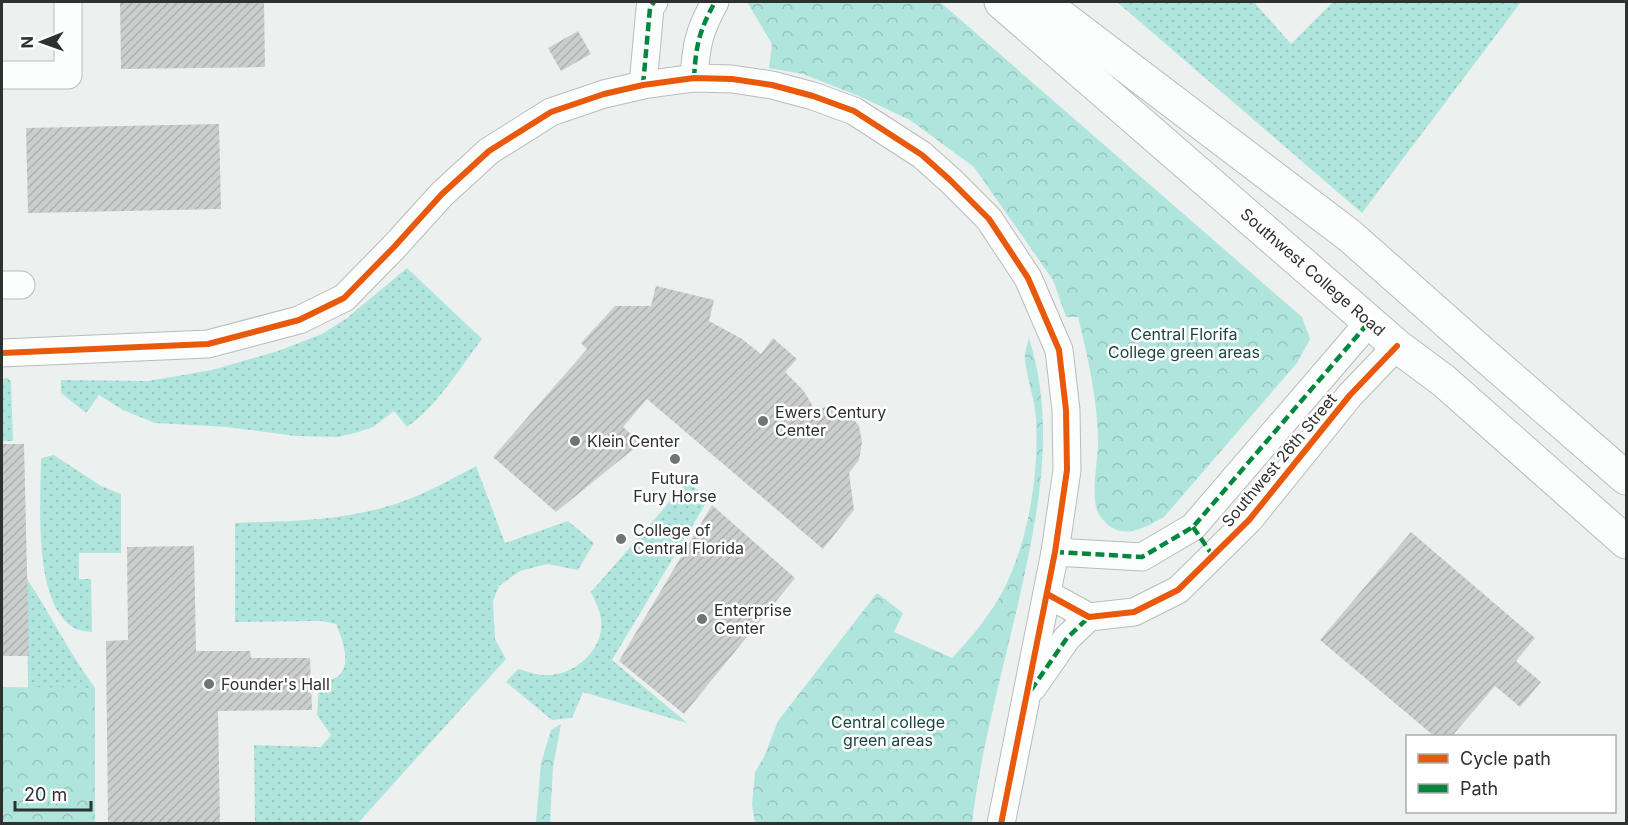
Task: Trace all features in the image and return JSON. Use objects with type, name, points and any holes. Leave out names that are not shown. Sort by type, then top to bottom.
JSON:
[{"type":"main road","name":"Southwest College Road","points":[[1001,2],[1397,346],[1444,381],[1626,542]]},
{"type":"main road","points":[[1041,2],[1350,236],[1626,478]]},
{"type":"street","points":[[2,75],[68,75],[68,2]]},
{"type":"street","points":[[643,85],[650,8],[654,2]]},
{"type":"street","points":[[694,78],[696,46],[705,19],[715,2]]},
{"type":"street","points":[[2,353],[208,344],[299,320],[344,298],[442,194],[489,151],[551,112],[604,94],[643,85],[694,78],[732,80],[772,85],[813,96],[854,111],[922,155],[989,219],[1028,278],[1059,350],[1066,410],[1067,470],[1055,552],[1001,824]]},
{"type":"street","name":"Southwest 26th Street","points":[[1055,552],[1142,556],[1193,527],[1370,321]]},
{"type":"street","name":"Southwest 26th Street","points":[[1089,617],[1134,612],[1178,590],[1249,520],[1350,395],[1397,346]]},
{"type":"street","points":[[1193,527],[1213,556]]},
{"type":"street","points":[[1026,697],[1066,638],[1089,617],[1047,594]]},
{"type":"green space","name":"Central Florifa College green areas","points":[[747,2],[940,2],[1302,317],[1310,339],[1297,363],[1164,517],[1139,529],[1123,531],[1107,524],[1100,516],[1095,501],[1098,443],[1096,411],[1089,364],[1078,317],[1066,317],[1053,280],[974,167],[910,120],[803,74],[769,68],[772,44]]},
{"type":"green space","points":[[1117,2],[1254,2],[1291,44],[1333,2],[1521,2],[1362,213]]},
{"type":"green space","points":[[407,268],[482,339],[429,408],[407,427],[394,411],[373,427],[338,437],[296,436],[227,427],[155,423],[123,410],[99,395],[86,413],[61,393],[61,380],[148,381],[212,370],[278,351],[322,334],[347,318]]},
{"type":"green space","name":"Central college green areas","points":[[1029,338],[1042,405],[1042,471],[1032,537],[986,740],[972,823],[755,823],[752,805],[755,772],[764,757],[778,721],[877,593],[903,613],[894,632],[952,658],[999,598],[1020,549],[1034,484],[1036,419],[1025,357]]},
{"type":"green space","points":[[8,378],[11,382],[13,441],[2,441],[2,379]]},
{"type":"green space","points":[[54,455],[101,486],[121,494],[121,553],[79,553],[79,579],[91,579],[92,632],[74,628],[61,615],[51,597],[45,575],[40,524],[41,458]]},
{"type":"green space","points":[[476,466],[505,543],[568,521],[594,543],[578,570],[547,564],[520,571],[499,586],[493,601],[495,639],[506,659],[358,823],[255,823],[254,745],[321,747],[331,735],[317,715],[319,684],[337,677],[342,672],[345,652],[336,624],[321,621],[235,622],[235,523],[319,519],[361,513],[401,502],[439,486]]},
{"type":"green space","points":[[687,482],[709,498],[612,660],[687,723],[583,692],[572,718],[552,720],[506,682],[518,669],[542,675],[561,673],[572,669],[589,655],[600,636],[601,625],[599,611],[591,592]]},
{"type":"green space","points":[[27,579],[77,661],[95,688],[28,688]]},
{"type":"green space","points":[[2,687],[95,688],[95,823],[2,823]]},
{"type":"green space","points":[[561,724],[553,767],[550,823],[536,823],[541,763],[551,730]]},
{"type":"building","points":[[120,2],[264,2],[265,67],[121,69]]},
{"type":"building","points":[[578,31],[591,54],[561,71],[548,48]]},
{"type":"building","points":[[219,124],[221,209],[28,213],[26,128]]},
{"type":"building","name":"Ewers Century Center","points":[[656,286],[714,300],[709,321],[742,339],[761,354],[773,338],[797,359],[785,372],[803,390],[815,410],[826,407],[838,409],[850,415],[859,426],[862,442],[859,460],[849,473],[854,510],[823,549],[647,399],[623,427],[641,443],[556,512],[493,457],[587,349],[581,343],[615,306],[651,306]]},
{"type":"building","points":[[2,444],[24,444],[29,656],[2,656]]},
{"type":"building","name":"Enterprise Center","points":[[712,505],[795,578],[684,714],[619,661]]},
{"type":"building","points":[[1411,532],[1535,638],[1516,661],[1541,682],[1520,707],[1495,686],[1453,735],[1433,735],[1320,640]]},
{"type":"building","name":"Founder's Hall","points":[[194,546],[196,651],[250,651],[251,658],[310,658],[312,710],[218,711],[220,824],[108,824],[106,641],[128,640],[127,547]]},
{"type":"marked path","points":[[643,85],[650,8],[654,2]]},
{"type":"marked path","points":[[694,78],[699,38],[715,2]]},
{"type":"marked path","points":[[1055,552],[1142,557],[1193,527],[1370,321]]},
{"type":"marked path","points":[[1193,527],[1213,556]]},
{"type":"marked path","points":[[1031,690],[1067,638],[1089,617]]},
{"type":"cycle path","points":[[2,353],[208,344],[299,320],[344,298],[442,194],[489,151],[551,112],[604,94],[643,85],[694,78],[732,79],[772,85],[813,96],[854,111],[922,155],[989,219],[1028,278],[1059,350],[1066,410],[1067,470],[1055,552],[1001,824]]},
{"type":"cycle path","points":[[1047,594],[1089,617],[1134,612],[1178,590],[1249,520],[1350,395],[1397,346]]},
{"type":"place","name":"Ewers Century Center","points":[[763,421]]},
{"type":"place","name":"Klein Center","points":[[575,441]]},
{"type":"place","name":"Futura Fury Horse","points":[[675,459]]},
{"type":"place","name":"College of Central Florida","points":[[621,539]]},
{"type":"place","name":"Enterprise Center","points":[[702,619]]},
{"type":"place","name":"Founder's Hall","points":[[209,684]]}]
